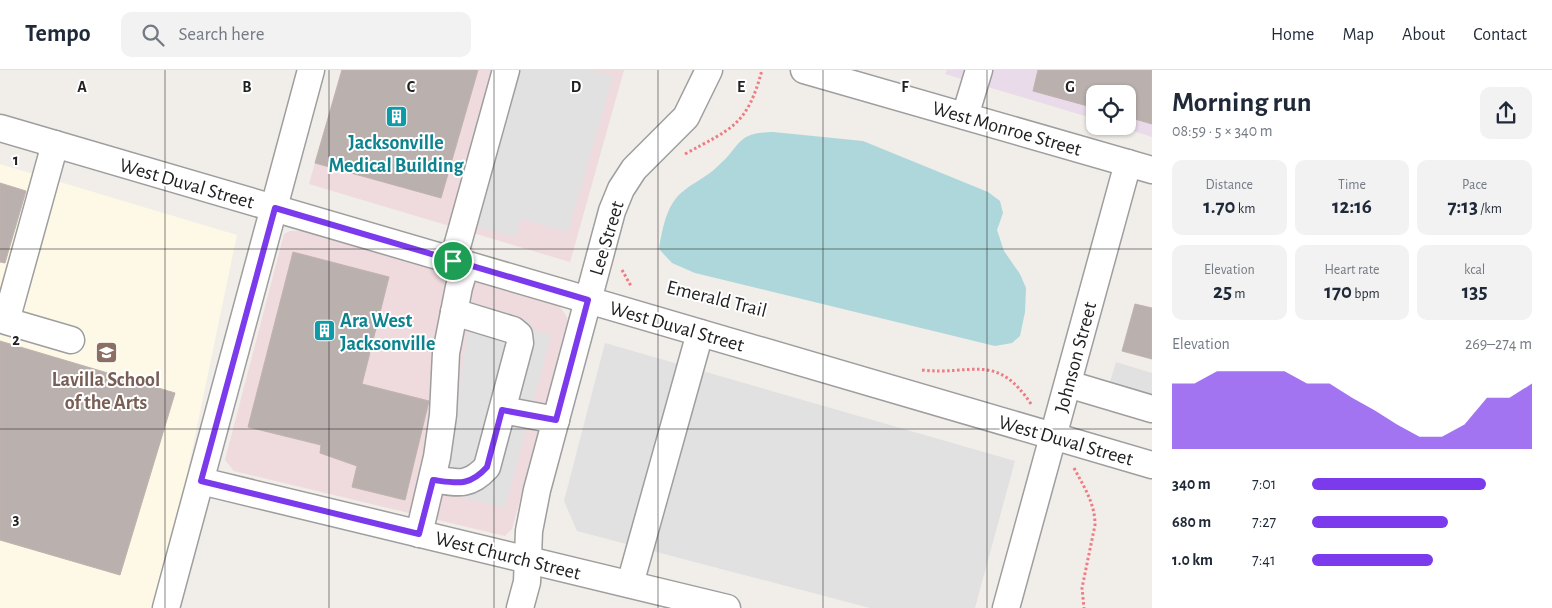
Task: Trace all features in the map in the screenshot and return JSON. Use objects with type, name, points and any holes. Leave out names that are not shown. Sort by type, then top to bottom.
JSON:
[{"type":"street","points":[[166,608],[311,70]]},
{"type":"street","points":[[419,534],[433,480],[443,416],[446,353],[454,312],[460,262],[506,70]]},
{"type":"street","name":"Lee Street","points":[[520,608],[527,582],[529,531],[532,512],[612,211],[621,189],[639,163],[668,137],[686,117],[709,70]]},
{"type":"street","name":"West Monroe Street","points":[[804,70],[1140,167]]},
{"type":"street","points":[[965,116],[979,70]]},
{"type":"street","name":"West Duval Street","points":[[0,128],[1152,465]]},
{"type":"street","points":[[56,144],[6,320],[71,340]]},
{"type":"street","name":"Johnson Street","points":[[1006,608],[1068,384],[1140,167]]},
{"type":"street","points":[[433,480],[458,484],[474,480],[487,467],[520,343],[520,335],[513,330],[454,312]]},
{"type":"street","points":[[630,584],[700,333]]},
{"type":"street","points":[[1068,384],[1152,409]]},
{"type":"street","points":[[502,410],[556,420]]},
{"type":"street","name":"West Church Street","points":[[201,481],[727,608]]},
{"type":"path","points":[[683,156],[722,135],[742,119],[762,70]]},
{"type":"path","points":[[622,264],[624,276],[635,290]]},
{"type":"path","points":[[916,369],[935,371],[977,368],[991,371],[1015,384],[1034,409]]},
{"type":"path","points":[[1070,462],[1088,493],[1095,515],[1095,525],[1082,588],[1084,608]]},
{"type":"shaded area","points":[[341,70],[624,70],[570,262],[309,184]]},
{"type":"shaded area","points":[[494,70],[592,70],[613,76],[568,232],[521,219],[516,237],[452,219]]},
{"type":"shaded area","points":[[947,70],[1152,70],[1152,137],[1136,132],[1136,85],[1086,85],[1086,116],[945,74]]},
{"type":"shaded area","name":"Lavilla School of the Arts","points":[[0,164],[237,235],[188,470],[187,494],[154,608],[0,608]]},
{"type":"shaded area","points":[[290,231],[311,231],[553,303],[560,307],[567,317],[568,324],[512,529],[505,536],[234,471],[225,460],[284,234]]},
{"type":"shaded area","points":[[471,301],[528,321],[535,331],[551,335],[505,508],[446,493]]},
{"type":"shaded area","points":[[605,343],[1015,461],[975,608],[870,608],[577,531],[564,501]]},
{"type":"shaded area","points":[[1116,362],[1152,373],[1152,419],[1103,405]]},
{"type":"water","points":[[773,132],[863,141],[988,192],[1000,201],[1003,213],[997,230],[1004,251],[1020,274],[1026,288],[1025,312],[1020,336],[1012,343],[995,346],[695,273],[672,263],[659,249],[668,212],[676,198],[685,189],[714,170],[745,137]]},
{"type":"building","name":"Jacksonville Medical Building","points":[[342,70],[478,70],[441,198],[315,163]]},
{"type":"building","points":[[1038,70],[1152,70],[1152,124],[1136,119],[1136,85],[1086,85],[1086,106],[1033,91]]},
{"type":"building","points":[[0,183],[26,191],[5,263],[0,262]]},
{"type":"building","name":"Ara West Jacksonville","points":[[293,252],[389,277],[362,384],[429,401],[405,500],[352,487],[357,466],[320,453],[321,445],[248,427]]},
{"type":"building","points":[[1135,304],[1152,308],[1152,359],[1122,351]]},
{"type":"building","points":[[0,341],[175,393],[120,575],[0,540]]},
{"type":"place","name":"Jacksonville Medical Building","points":[[396,116]]},
{"type":"place","name":"Ara West Jacksonville","points":[[324,331]]},
{"type":"place","name":"Lavilla School of the Arts","points":[[106,353]]},
{"type":"route","points":[[275,208],[453,261],[588,300],[556,420],[502,410],[487,467],[474,480],[458,484],[433,480],[419,534],[201,481],[275,208]]}]
